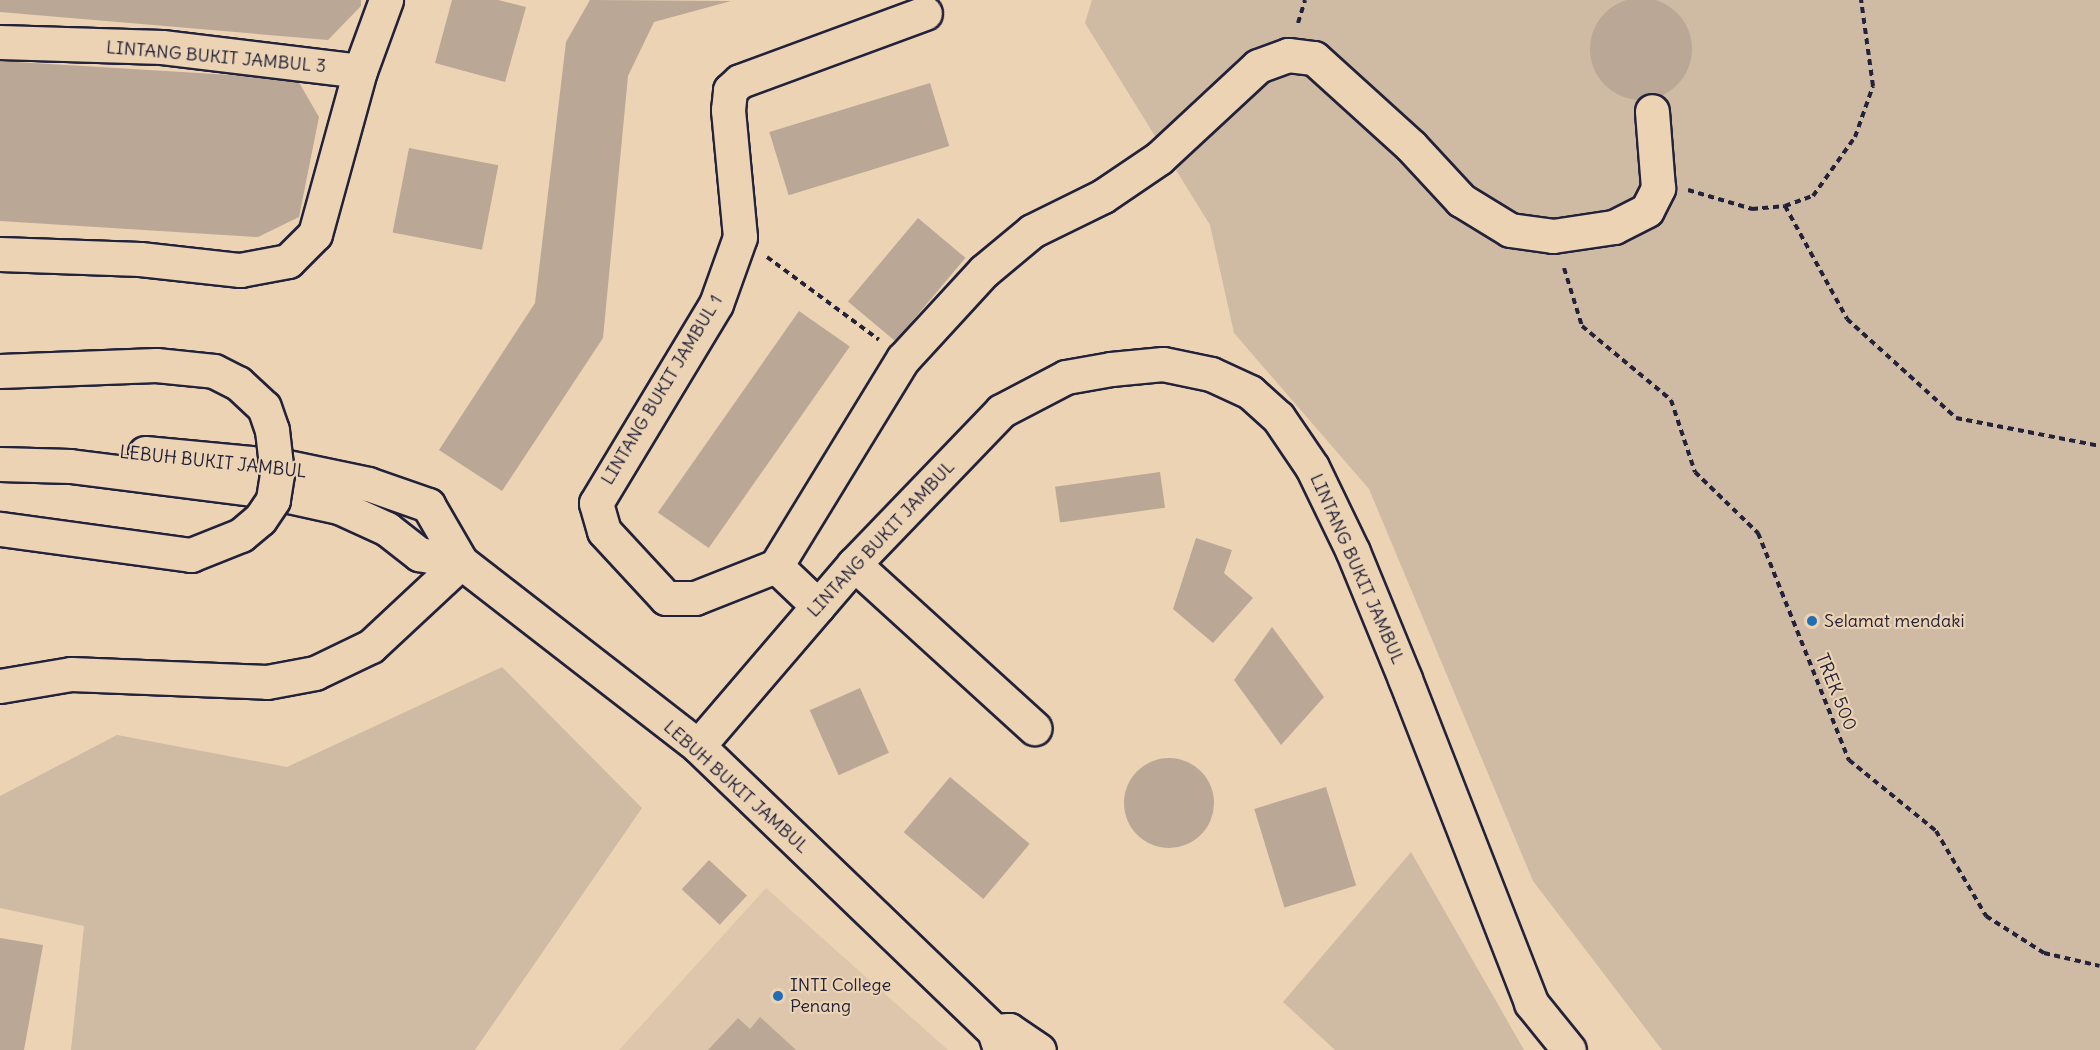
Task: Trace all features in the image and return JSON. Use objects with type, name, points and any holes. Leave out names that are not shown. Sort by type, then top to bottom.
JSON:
[{"type":"street","points":[[0,254],[140,259],[240,270],[288,261],[315,234],[360,71],[386,0]]},
{"type":"street","name":"LINTANG BUKIT JAMBUL 1","points":[[776,566],[695,598],[666,597],[604,531],[596,503],[716,304],[740,237],[730,90],[740,81],[925,13]]},
{"type":"street","name":"LINTANG BUKIT JAMBUL 3","points":[[0,42],[162,47],[360,71]]},
{"type":"street","points":[[818,606],[776,566],[903,358],[984,270],[1032,231],[1103,196],[1159,158],[1258,66],[1288,55],[1314,58],[1411,146],[1461,200],[1510,230],[1553,236],[1614,227],[1647,210],[1658,188],[1658,146],[1652,111]]},
{"type":"street","name":"LINTANG BUKIT JAMBUL","points":[[698,746],[854,564],[1001,411],[1066,377],[1163,364],[1212,374],[1250,392],[1278,417],[1312,467],[1353,552],[1406,679],[1531,1003],[1569,1050]]},
{"type":"street","points":[[0,371],[156,365],[214,371],[238,383],[264,407],[272,430],[277,474],[273,500],[260,519],[242,535],[191,555],[0,529]]},
{"type":"street","name":"LEBUH BUKIT JAMBUL","points":[[0,441],[282,466],[368,484],[428,505],[461,562],[698,746],[997,1040],[1009,1030],[1039,1050]]},
{"type":"street","name":"LEBUH BUKIT JAMBUL","points":[[0,464],[70,466],[261,489],[339,507],[387,529],[418,554],[461,562]]},
{"type":"street","points":[[0,701],[13,684],[71,674],[267,682],[315,673],[371,646],[461,562]]},
{"type":"street","points":[[854,564],[1034,728]]},
{"type":"path","points":[[1658,188],[1703,192],[1752,209],[1785,206],[1813,196],[1855,137],[1873,86],[1862,0]]},
{"type":"path","points":[[1785,206],[1847,319],[1956,417],[2100,446]]},
{"type":"path","name":"TREK 500","points":[[1553,236],[1582,326],[1671,400],[1695,472],[1758,533],[1849,760],[1936,831],[1986,916],[2044,953],[2100,966]]},
{"type":"path","points":[[740,237],[903,358]]},
{"type":"shaded area","points":[[1092,0],[2100,0],[2100,1050],[1662,1050],[1533,881],[1369,489],[1234,333],[1210,225],[1085,23]]},
{"type":"shaded area","points":[[502,667],[642,808],[475,1050],[71,1050],[84,926],[0,908],[0,796],[117,735],[287,767]]},
{"type":"shaded area","points":[[1411,852],[1524,1050],[1335,1050],[1283,1002]]},
{"type":"shaded area","name":"INTI College Penang","points":[[766,888],[948,1050],[619,1050]]},
{"type":"building","points":[[1641,-2],[1661,2],[1677,13],[1688,29],[1692,49],[1688,69],[1677,85],[1661,96],[1641,100],[1621,96],[1605,85],[1594,69],[1590,49],[1594,29],[1605,13],[1621,2]]},
{"type":"building","points":[[0,0],[361,0],[361,6],[328,40],[0,12]]},
{"type":"building","points":[[452,0],[498,0],[526,7],[505,82],[435,63]]},
{"type":"building","points":[[590,0],[731,1],[654,22],[628,76],[603,338],[502,491],[439,450],[535,303],[566,42]]},
{"type":"building","points":[[0,61],[297,79],[319,117],[299,217],[258,237],[0,221]]},
{"type":"building","points":[[930,83],[949,146],[789,195],[769,132]]},
{"type":"building","points":[[409,148],[498,165],[482,250],[393,232]]},
{"type":"building","points":[[918,218],[965,258],[895,341],[848,301]]},
{"type":"building","points":[[799,311],[850,347],[709,548],[658,513]]},
{"type":"building","points":[[1160,472],[1165,508],[1060,522],[1055,487]]},
{"type":"building","points":[[1196,538],[1232,550],[1224,573],[1253,598],[1213,643],[1173,609]]},
{"type":"building","points":[[1272,627],[1324,697],[1281,745],[1234,680]]},
{"type":"building","points":[[860,688],[889,753],[839,775],[810,710]]},
{"type":"building","points":[[1169,758],[1186,761],[1201,771],[1211,786],[1214,803],[1211,820],[1201,835],[1186,845],[1169,848],[1152,845],[1137,835],[1127,820],[1124,803],[1127,786],[1137,771],[1152,761]]},
{"type":"building","points":[[950,777],[1030,844],[983,899],[904,832]]},
{"type":"building","points":[[1326,787],[1356,885],[1284,907],[1254,809]]},
{"type":"building","points":[[709,860],[747,895],[720,925],[682,889]]},
{"type":"building","points":[[0,938],[43,945],[24,1050],[0,1050]]},
{"type":"building","points":[[760,1017],[796,1050],[708,1050],[738,1018],[750,1029]]},
{"type":"place","name":"Selamat mendaki","points":[[1812,621]]},
{"type":"place","name":"INTI College Penang","points":[[778,996]]}]
